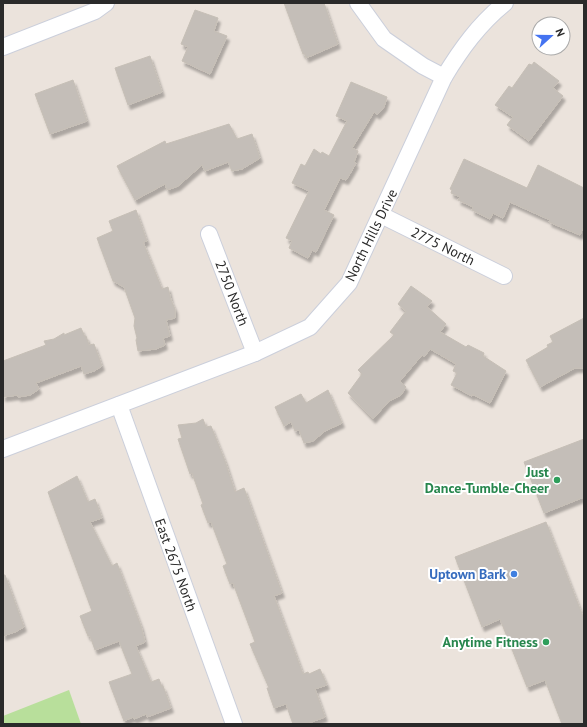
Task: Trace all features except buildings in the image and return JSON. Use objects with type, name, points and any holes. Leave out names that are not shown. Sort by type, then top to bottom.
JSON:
[{"type":"street","points":[[3,47],[95,11],[106,3]]},
{"type":"street","points":[[358,3],[384,39],[424,66],[444,77]]},
{"type":"street","name":"North Hills Drive","points":[[3,449],[255,353],[310,327],[349,283],[444,77],[459,52],[479,27],[505,3]]},
{"type":"street","name":"2775 North","points":[[381,215],[504,276]]},
{"type":"street","name":"2750 North","points":[[210,234],[255,353]]},
{"type":"street","name":"East 2675 North","points":[[119,405],[234,724]]},
{"type":"green space","points":[[69,690],[81,724],[3,724],[3,716]]},
{"type":"place","name":"Just Dance-Tumble-Cheer","points":[[557,480]]},
{"type":"place","name":"Uptown Bark","points":[[514,574]]},
{"type":"place","name":"Anytime Fitness","points":[[546,642]]}]
